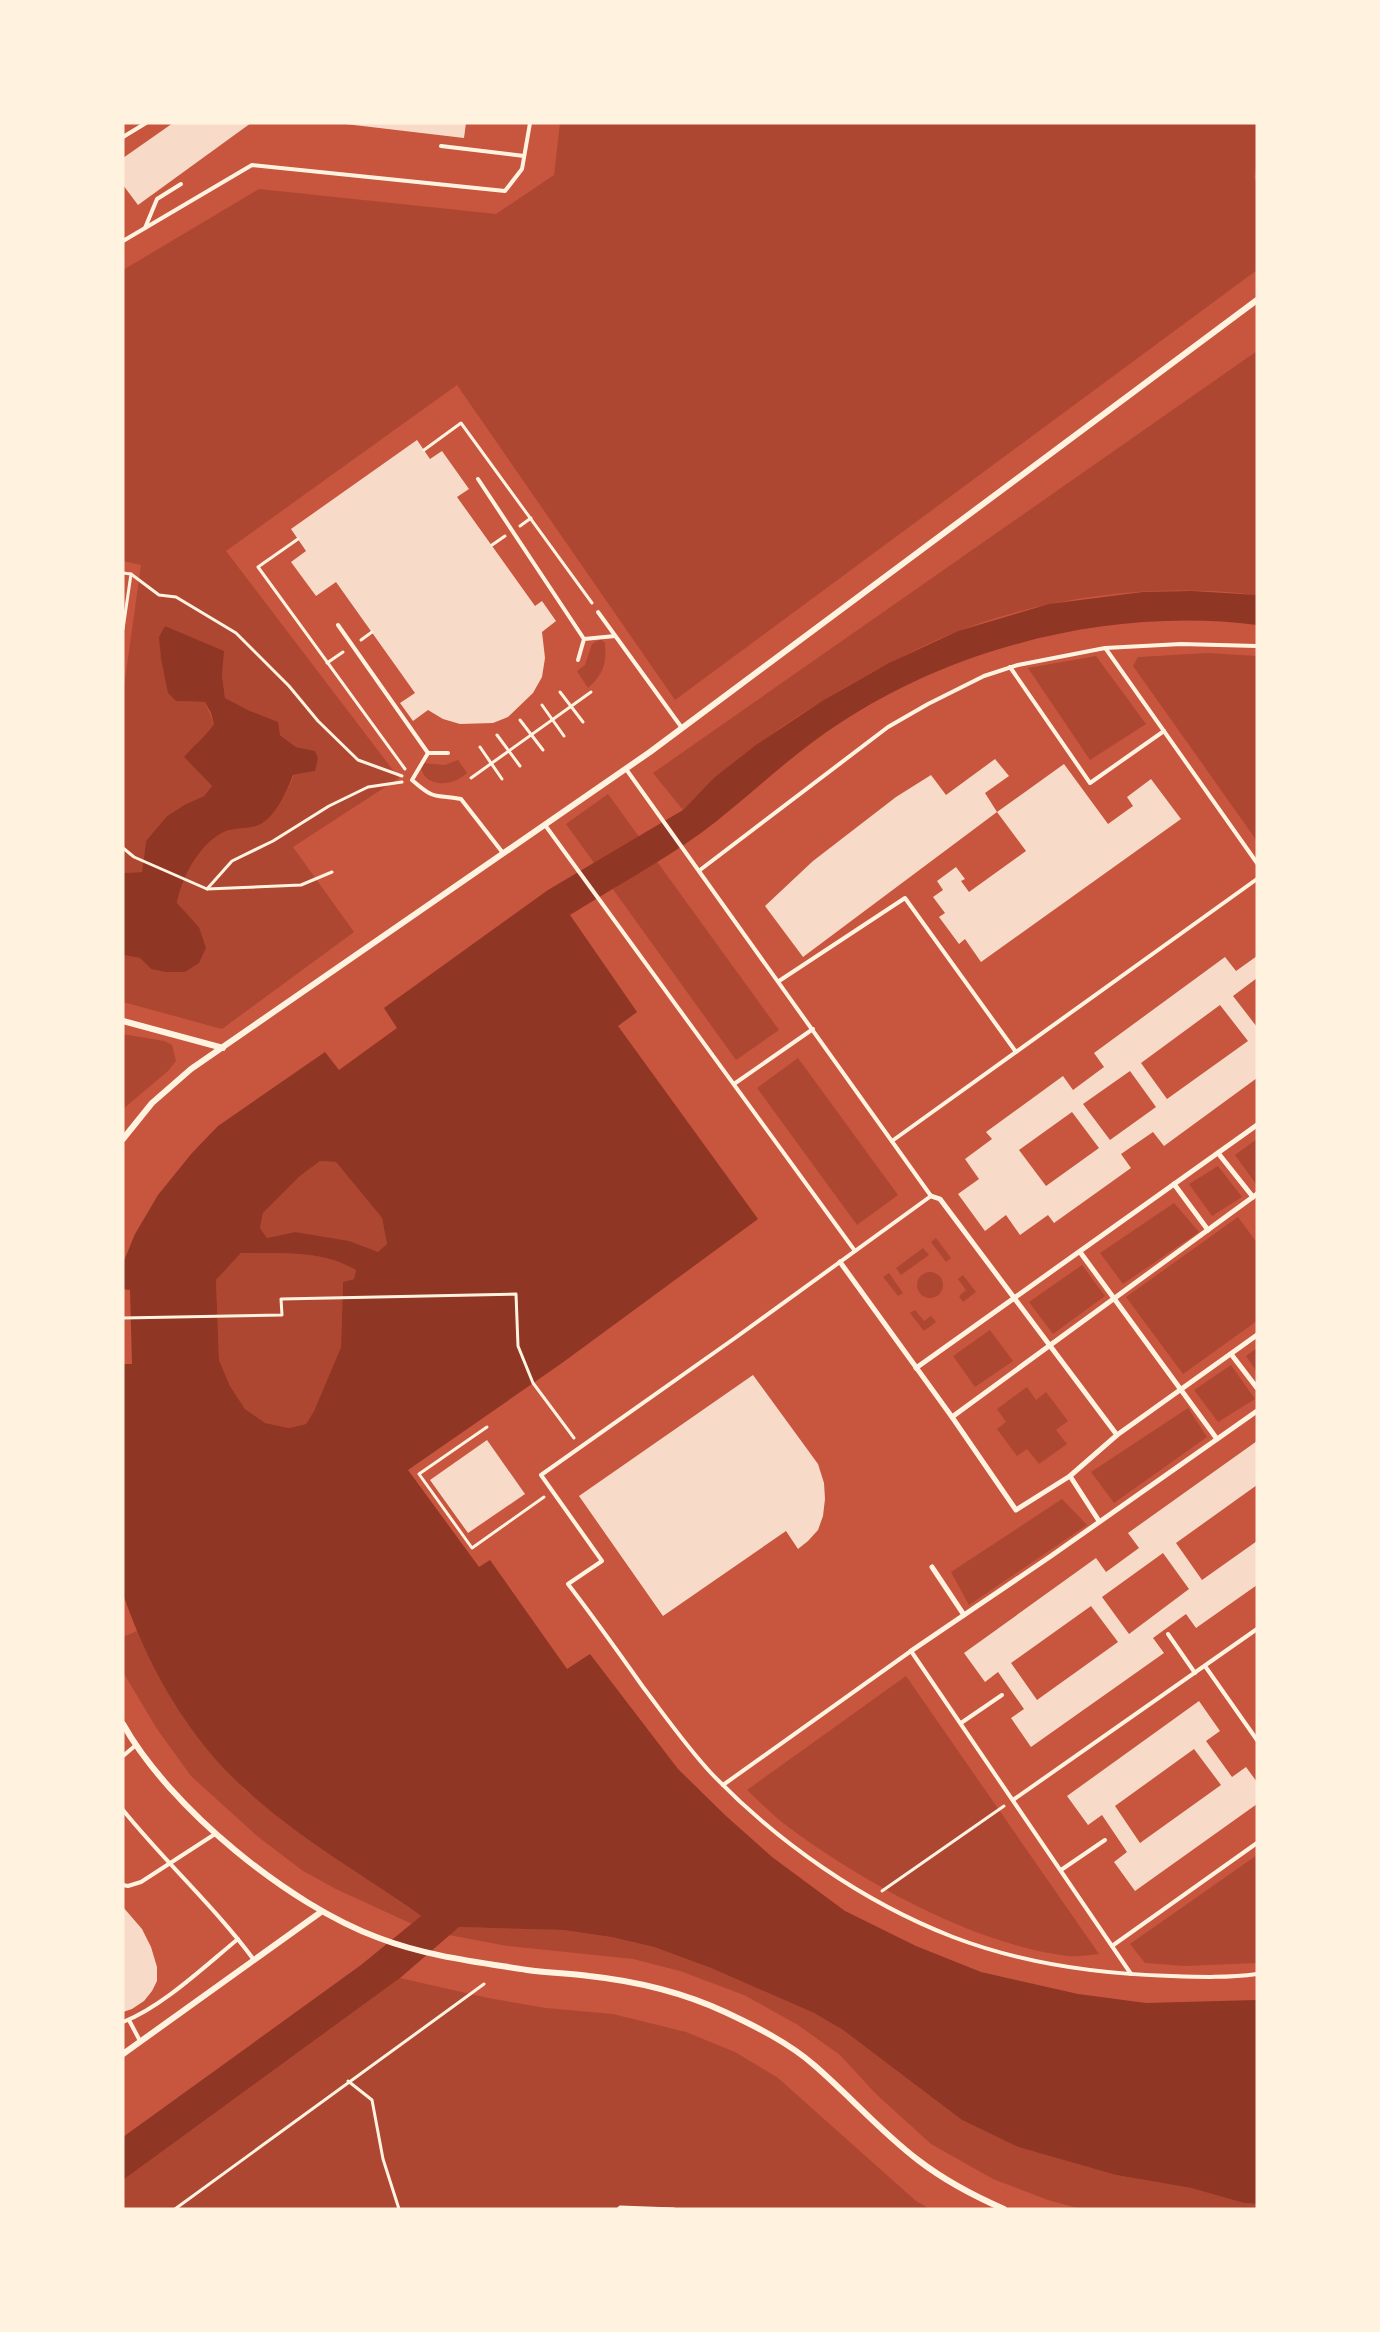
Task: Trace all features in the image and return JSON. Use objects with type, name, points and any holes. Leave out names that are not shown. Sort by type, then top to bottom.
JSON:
[{"type":"street","points":[[123,1139],[152,1103],[191,1069],[626,769],[1257,300]]},
{"type":"street","points":[[123,1021],[223,1048]]},
{"type":"street","points":[[916,1368],[1257,1125]]},
{"type":"street","points":[[952,1417],[1255,1196],[1218,1153]]},
{"type":"street","points":[[1174,1184],[1208,1230]]},
{"type":"street","points":[[931,1196],[940,1198],[1117,1435]]},
{"type":"street","points":[[1080,1252],[1217,1439]]},
{"type":"street","points":[[840,1262],[1016,1510],[1070,1476],[1117,1435],[1257,1335]]},
{"type":"street","points":[[1231,1354],[1257,1388]]},
{"type":"street","points":[[911,1651],[1257,1411]]},
{"type":"street","points":[[1070,1476],[1099,1521]]},
{"type":"street","points":[[932,1566],[964,1615]]},
{"type":"street","points":[[123,1724],[166,1784],[215,1834],[262,1872],[321,1912],[379,1938],[438,1955],[531,1971],[590,1976],[640,1984],[683,1996],[724,2012],[774,2038],[813,2064],[870,2119],[919,2161],[950,2181],[1004,2209]]},
{"type":"street","points":[[123,2054],[321,1912]]},
{"type":"lane","points":[[123,137],[146,123]]},
{"type":"lane","points":[[123,241],[252,165],[505,191],[522,169],[530,123]]},
{"type":"lane","points":[[441,146],[524,156]]},
{"type":"lane","points":[[145,228],[158,199],[181,184]]},
{"type":"lane","points":[[478,479],[584,639],[578,660]]},
{"type":"lane","points":[[598,612],[682,728]]},
{"type":"lane","points":[[338,625],[428,753]]},
{"type":"lane","points":[[584,639],[616,636]]},
{"type":"lane","points":[[700,870],[888,727],[984,676],[1010,667],[1061,655],[1106,648],[1181,644],[1257,646]]},
{"type":"lane","points":[[1106,648],[1257,863]]},
{"type":"lane","points":[[1010,667],[1090,783],[1164,731]]},
{"type":"lane","points":[[428,753],[412,780],[430,795],[462,799],[503,854]]},
{"type":"lane","points":[[428,753],[448,753]]},
{"type":"lane","points":[[626,769],[931,1196],[541,1475],[602,1561],[568,1584],[667,1719],[710,1772],[787,1844],[839,1878],[953,1937],[1075,1969],[1228,1978],[1257,1974]]},
{"type":"lane","points":[[545,825],[855,1251]]},
{"type":"lane","points":[[892,1141],[1257,879]]},
{"type":"lane","points":[[779,981],[905,898],[1016,1052]]},
{"type":"lane","points":[[734,1084],[813,1029]]},
{"type":"lane","points":[[1013,1800],[1257,1629]]},
{"type":"lane","points":[[1168,1634],[1195,1673]]},
{"type":"lane","points":[[723,1785],[911,1651],[1132,1974]]},
{"type":"lane","points":[[1205,1666],[1257,1740]]},
{"type":"lane","points":[[961,1723],[1002,1695]]},
{"type":"lane","points":[[123,1756],[137,1744]]},
{"type":"lane","points":[[123,1810],[147,1840],[204,1898],[254,1960]]},
{"type":"lane","points":[[123,1885],[128,1886],[141,1882],[215,1834]]},
{"type":"lane","points":[[1061,1870],[1106,1840]]},
{"type":"lane","points":[[1112,1946],[1257,1843]]},
{"type":"lane","points":[[123,2022],[136,2018],[162,2000],[238,1939]]},
{"type":"lane","points":[[129,2020],[140,2042]]},
{"type":"path","points":[[424,450],[462,423],[598,612]]},
{"type":"path","points":[[298,539],[258,567],[412,780]]},
{"type":"path","points":[[123,573],[131,574],[159,596],[176,597],[236,633],[289,686],[318,721],[358,760],[412,780]]},
{"type":"path","points":[[123,629],[131,574]]},
{"type":"path","points":[[560,692],[583,722]]},
{"type":"path","points":[[471,778],[591,692]]},
{"type":"path","points":[[542,705],[564,736]]},
{"type":"path","points":[[520,720],[543,750]]},
{"type":"path","points":[[497,735],[520,766]]},
{"type":"path","points":[[480,747],[502,779]]},
{"type":"path","points":[[207,889],[232,861],[273,842],[329,806],[368,788],[412,780]]},
{"type":"path","points":[[123,848],[134,857],[207,889],[301,885],[332,873]]},
{"type":"path","points":[[123,1318],[282,1315],[281,1299],[516,1294],[518,1346],[532,1383],[581,1447]]},
{"type":"path","points":[[486,1427],[420,1474],[472,1548],[552,1491]]},
{"type":"path","points":[[873,1897],[1013,1800]]},
{"type":"path","points":[[175,2209],[484,1984]]},
{"type":"path","points":[[348,2081],[372,2100],[383,2159],[399,2209]]},
{"type":"path","points":[[618,2209],[620,2207],[674,2209]]},
{"type":"shaded area","points":[[560,123],[1257,123],[1257,163],[1254,178],[1257,182],[1257,270],[675,700],[457,385],[226,551],[399,778],[293,847],[354,932],[222,1029],[123,1002],[123,955],[140,958],[151,969],[199,927],[177,903],[187,872],[199,853],[215,837],[224,832],[257,826],[272,815],[294,775],[315,771],[315,751],[296,747],[250,711],[225,698],[222,675],[223,651],[165,626],[160,644],[162,664],[177,701],[205,702],[214,724],[184,757],[212,786],[204,796],[167,816],[146,841],[142,872],[123,873],[123,694],[141,565],[123,561],[123,270],[259,189],[496,214],[554,175]]},
{"type":"shaded area","points":[[1257,351],[1257,595],[1181,591],[1104,595],[1066,601],[992,619],[914,651],[824,700],[781,728],[740,759],[683,810],[653,773]]},
{"type":"shaded area","points":[[1192,591],[1257,595],[1257,625],[1203,621],[1149,622],[1094,628],[1040,638],[987,653],[935,672],[886,696],[840,723],[804,749],[701,833],[570,915],[637,1012],[618,1026],[758,1219],[562,1363],[408,1470],[479,1567],[490,1560],[567,1669],[590,1654],[678,1769],[772,1857],[845,1911],[916,1946],[981,1972],[1078,1994],[1146,2003],[1257,2000],[1257,2204],[1244,2203],[1191,2188],[1116,2175],[1018,2147],[962,2120],[843,2030],[814,2013],[711,1968],[654,1947],[611,1937],[563,1930],[459,1927],[400,1978],[123,2180],[123,2137],[361,1965],[421,1916],[266,1808],[225,1770],[206,1748],[172,1700],[145,1648],[123,1594],[123,1364],[132,1364],[130,1290],[123,1289],[123,1263],[135,1234],[158,1195],[192,1153],[218,1126],[325,1052],[339,1070],[397,1028],[384,1008],[548,890],[683,810],[715,777],[756,745],[822,701],[889,663],[958,631],[1049,604],[1143,592]],"holes":[[[320,1161],[336,1162],[382,1218],[387,1244],[378,1252],[349,1241],[295,1232],[267,1238],[260,1228],[263,1213],[300,1176]],[[241,1253],[286,1253],[315,1256],[342,1263],[356,1270],[354,1279],[343,1282],[341,1347],[314,1411],[306,1424],[289,1428],[265,1423],[245,1409],[230,1386],[219,1360],[216,1280]]]},
{"type":"shaded area","points":[[165,626],[224,651],[222,675],[225,698],[278,722],[280,735],[296,747],[315,751],[318,758],[315,771],[293,775],[280,802],[266,820],[257,826],[233,829],[215,837],[193,862],[187,872],[177,903],[199,927],[206,948],[199,963],[185,972],[151,969],[140,958],[123,955],[123,873],[142,872],[146,841],[167,816],[204,796],[212,786],[184,757],[214,724],[211,713],[205,702],[176,701],[168,693],[159,637]]},
{"type":"shaded area","points":[[601,639],[605,643],[604,663],[597,678],[588,688],[577,671],[585,665],[592,644]]},
{"type":"shaded area","points":[[1208,653],[1257,656],[1257,841],[1133,666],[1138,657]]},
{"type":"shaded area","points":[[1096,656],[1146,724],[1090,760],[1028,668]]},
{"type":"shaded area","points":[[458,760],[467,773],[458,780],[437,783],[423,774],[422,763],[445,765]]},
{"type":"shaded area","points":[[608,794],[779,1030],[736,1060],[566,824]]},
{"type":"shaded area","points":[[123,1034],[164,1041],[172,1045],[176,1061],[168,1071],[123,1109]]},
{"type":"shaded area","points":[[798,1058],[898,1195],[857,1225],[757,1088]]},
{"type":"shaded area","points":[[1257,1139],[1257,1184],[1256,1184],[1235,1155]]},
{"type":"shaded area","points":[[320,1161],[336,1162],[382,1218],[387,1244],[379,1252],[295,1232],[267,1238],[260,1228],[263,1213],[300,1176]]},
{"type":"shaded area","points":[[1218,1166],[1242,1197],[1212,1216],[1189,1184]]},
{"type":"shaded area","points":[[1174,1203],[1199,1232],[1123,1284],[1100,1253]]},
{"type":"shaded area","points":[[1238,1217],[1257,1243],[1257,1321],[1183,1374],[1126,1297]]},
{"type":"shaded area","points":[[936,1238],[951,1258],[946,1262],[931,1242]]},
{"type":"shaded area","points":[[923,1248],[929,1255],[901,1275],[896,1268]]},
{"type":"shaded area","points":[[241,1253],[286,1253],[315,1256],[342,1263],[356,1270],[354,1279],[343,1283],[341,1347],[314,1411],[306,1424],[289,1428],[264,1423],[245,1409],[230,1386],[219,1360],[216,1280]]},
{"type":"shaded area","points":[[1082,1265],[1105,1296],[1053,1334],[1029,1302]]},
{"type":"shaded area","points":[[930,1272],[939,1276],[943,1285],[939,1294],[930,1298],[921,1294],[917,1285],[921,1276]]},
{"type":"shaded area","points":[[889,1273],[903,1293],[898,1296],[883,1277]]},
{"type":"shaded area","points":[[963,1275],[976,1292],[963,1302],[959,1296],[966,1290],[958,1279]]},
{"type":"shaded area","points":[[915,1310],[924,1321],[931,1316],[936,1322],[924,1331],[910,1313]]},
{"type":"shaded area","points":[[990,1330],[1013,1361],[975,1387],[953,1356]]},
{"type":"shaded area","points":[[1257,1348],[1257,1372],[1246,1356]]},
{"type":"shaded area","points":[[1231,1365],[1255,1399],[1218,1422],[1194,1390]]},
{"type":"shaded area","points":[[1027,1387],[1036,1400],[1046,1392],[1068,1421],[1056,1430],[1067,1444],[1039,1464],[1027,1449],[1017,1456],[997,1429],[1006,1422],[997,1409]]},
{"type":"shaded area","points":[[1188,1408],[1207,1437],[1114,1503],[1091,1472]]},
{"type":"shaded area","points":[[1062,1499],[1087,1525],[969,1605],[951,1572]]},
{"type":"shaded area","points":[[137,1631],[163,1684],[188,1724],[245,1790],[284,1822],[421,1916],[412,1924],[303,1871],[257,1836],[191,1776],[157,1729],[123,1672],[123,1637]]},
{"type":"shaded area","points":[[906,1676],[1099,1954],[1067,1956],[1032,1949],[995,1939],[922,1909],[821,1850],[779,1820],[747,1790]]},
{"type":"shaded area","points":[[1257,1855],[1257,1963],[1185,1966],[1145,1963],[1130,1944]]},
{"type":"shaded area","points":[[459,1927],[563,1930],[611,1937],[654,1947],[711,1968],[814,2013],[843,2030],[962,2120],[1018,2147],[1116,2175],[1191,2188],[1244,2203],[1257,2204],[1257,2209],[1081,2209],[1048,2200],[993,2179],[931,2144],[876,2094],[840,2055],[798,2025],[744,1995],[680,1971],[633,1959],[507,1946],[449,1935]]},
{"type":"shaded area","points":[[400,1978],[488,1998],[546,2008],[613,2014],[686,2032],[735,2052],[778,2078],[916,2201],[930,2209],[123,2209],[123,2180]]},
{"type":"building","points":[[173,123],[251,123],[138,205],[123,185],[123,158]]},
{"type":"building","points":[[337,123],[466,123],[464,138]]},
{"type":"building","points":[[417,440],[430,459],[442,451],[469,489],[457,497],[535,606],[542,601],[556,621],[542,632],[545,658],[542,677],[533,693],[508,717],[493,723],[460,724],[443,719],[428,710],[413,721],[400,703],[415,693],[336,582],[316,596],[291,562],[306,551],[291,529]]},
{"type":"building","points":[[995,759],[1009,776],[985,793],[997,812],[803,957],[765,906],[813,861],[896,797],[931,775],[946,795]]},
{"type":"building","points":[[1064,764],[1108,824],[1133,806],[1127,797],[1151,779],[1181,819],[981,962],[965,939],[959,944],[939,917],[945,913],[933,897],[943,890],[937,881],[956,867],[965,879],[961,881],[969,892],[1026,851],[997,812]]},
{"type":"building","points":[[1257,956],[1257,978],[1233,996],[1257,1027],[1257,1078],[1164,1146],[1153,1132],[1121,1154],[1131,1168],[1054,1223],[1048,1215],[1020,1235],[1006,1215],[985,1231],[958,1194],[979,1179],[965,1159],[992,1139],[986,1132],[1063,1076],[1073,1090],[1104,1067],[1094,1053],[1225,957],[1236,971]],"holes":[[[1220,1005],[1248,1041],[1167,1099],[1141,1063]],[[1130,1071],[1156,1107],[1110,1140],[1083,1104]],[[1072,1112],[1099,1148],[1046,1186],[1019,1150]]]},
{"type":"building","points":[[753,1375],[818,1464],[824,1483],[825,1499],[818,1530],[798,1549],[786,1531],[663,1616],[579,1496]]},
{"type":"building","points":[[487,1440],[525,1494],[468,1533],[430,1480]]},
{"type":"building","points":[[1257,1441],[1257,1485],[1176,1543],[1202,1580],[1257,1541],[1257,1585],[1196,1628],[1186,1614],[1153,1638],[1164,1653],[1031,1747],[1011,1718],[1024,1709],[998,1672],[985,1682],[964,1653],[1096,1558],[1106,1572],[1139,1548],[1128,1533]],"holes":[[[1163,1553],[1189,1589],[1129,1634],[1102,1597]],[[1091,1606],[1118,1642],[1037,1700],[1011,1663]]]},
{"type":"building","points":[[1199,1701],[1220,1731],[1206,1741],[1232,1777],[1246,1767],[1257,1782],[1257,1804],[1135,1891],[1114,1862],[1127,1852],[1102,1815],[1088,1825],[1067,1796]],"holes":[[[1194,1749],[1221,1785],[1140,1843],[1115,1806]]]},
{"type":"building","points":[[123,1907],[142,1929],[151,1947],[157,1967],[157,1981],[144,2001],[123,2012]]}]
